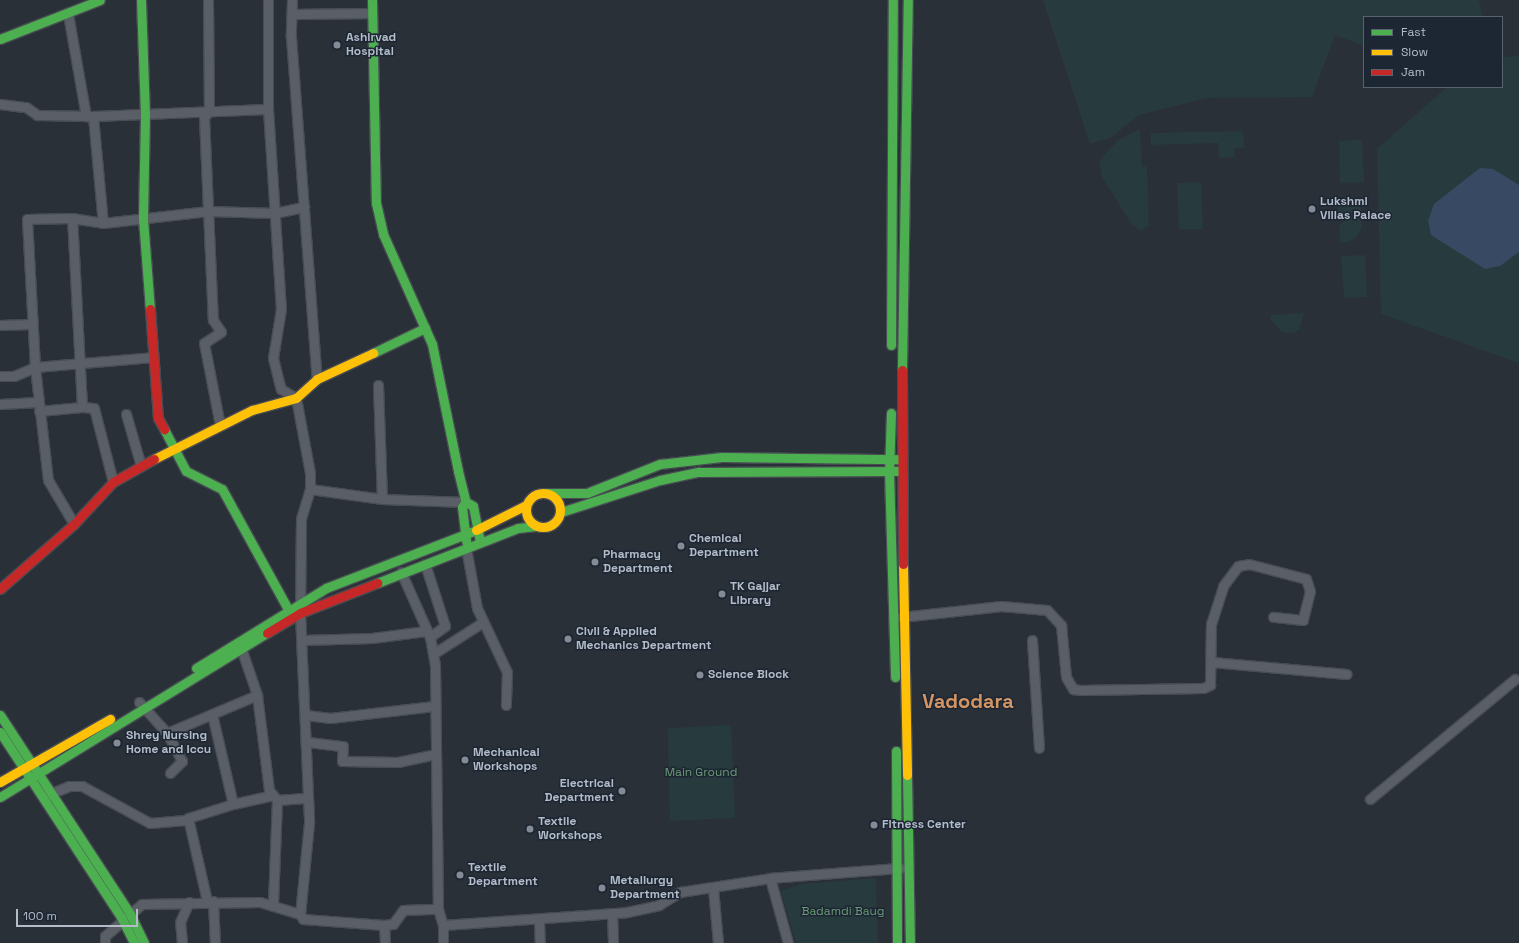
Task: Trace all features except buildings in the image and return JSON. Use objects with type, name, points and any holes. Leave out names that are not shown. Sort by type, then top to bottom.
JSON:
[{"type":"main road","points":[[0,39],[68,14],[100,0]]},
{"type":"main road","points":[[141,0],[145,114],[143,219],[158,418],[171,448],[186,471],[222,489],[288,609]]},
{"type":"main road","points":[[372,0],[376,203],[383,234],[432,344],[466,502],[473,506],[481,544]]},
{"type":"main road","points":[[891,383],[894,0]]},
{"type":"main road","points":[[908,0],[901,458],[906,617],[910,943]]},
{"type":"main road","points":[[0,590],[74,524],[113,482],[171,448],[252,410],[296,398],[317,379],[425,328]]},
{"type":"main road","points":[[891,399],[889,472],[894,618],[897,943]]},
{"type":"main road","points":[[240,646],[288,609],[326,588],[478,530],[526,505],[536,494],[587,493],[660,464],[722,457],[889,460],[901,458]]},
{"type":"main road","points":[[0,782],[141,705],[240,646],[300,613],[401,572],[481,544],[518,528],[552,525],[561,512],[660,480],[699,472],[902,471]]},
{"type":"main road","points":[[546,493],[556,497],[561,512]]},
{"type":"main road","points":[[466,502],[462,507],[466,548]]},
{"type":"main road","points":[[526,505],[528,519],[536,526]]},
{"type":"main road","points":[[0,797],[38,775],[141,705]]},
{"type":"main road","points":[[0,715],[38,775],[46,795],[144,943]]},
{"type":"main road","points":[[0,732],[29,780],[46,795]]},
{"type":"main road","points":[[126,917],[134,943]]},
{"type":"street","points":[[208,0],[209,111],[204,117],[213,320],[221,332],[204,343],[220,425]]},
{"type":"street","points":[[268,0],[268,109],[281,309],[274,358],[281,389],[296,398],[310,489],[301,519],[300,613],[308,742],[308,798],[300,914],[303,920],[384,925],[393,924],[408,909],[438,909]]},
{"type":"street","points":[[292,0],[304,207],[317,379]]},
{"type":"street","points":[[68,14],[89,116],[103,223]]},
{"type":"street","points":[[292,14],[372,14]]},
{"type":"street","points":[[0,104],[26,107],[37,115],[89,116],[268,109]]},
{"type":"street","points":[[74,524],[48,480],[38,406],[27,220],[72,218],[103,223],[208,211],[275,213],[304,207]]},
{"type":"street","points":[[72,218],[82,407]]},
{"type":"street","points":[[0,325],[32,324]]},
{"type":"street","points":[[0,376],[14,376],[35,367],[153,357]]},
{"type":"street","points":[[378,385],[382,499]]},
{"type":"street","points":[[0,404],[94,408],[113,482]]},
{"type":"street","points":[[126,414],[141,466]]},
{"type":"street","points":[[310,489],[382,499],[466,502]]},
{"type":"street","points":[[466,548],[477,608],[507,672],[506,705]]},
{"type":"street","points":[[302,640],[372,638],[428,634],[445,626],[425,564]]},
{"type":"street","points":[[894,618],[1001,606],[1047,610],[1061,625],[1066,677],[1073,688],[1080,690],[1203,688],[1212,678],[1211,624],[1232,570],[1249,564],[1306,579],[1310,591],[1303,620],[1273,617]]},
{"type":"street","points":[[401,572],[428,634],[433,654],[438,909],[443,925],[443,943]]},
{"type":"street","points":[[433,654],[484,622]]},
{"type":"street","points":[[1032,640],[1039,748]]},
{"type":"street","points":[[240,646],[257,695],[275,797],[273,906]]},
{"type":"street","points":[[1212,662],[1346,674]]},
{"type":"street","points":[[1370,799],[1515,679]]},
{"type":"street","points":[[167,733],[257,695]]},
{"type":"street","points":[[141,705],[167,733],[182,761],[170,772]]},
{"type":"street","points":[[306,715],[330,718],[434,706]]},
{"type":"street","points":[[212,714],[233,804]]},
{"type":"street","points":[[308,742],[343,746],[342,762],[398,762],[435,754]]},
{"type":"street","points":[[46,795],[82,786],[150,823],[188,820],[233,804],[275,797],[308,798]]},
{"type":"street","points":[[188,820],[210,901],[215,943]]},
{"type":"street","points":[[443,925],[539,920],[612,913],[658,905],[680,892],[770,878],[896,868],[910,869]]},
{"type":"street","points":[[770,878],[788,943]]},
{"type":"street","points":[[713,888],[718,943]]},
{"type":"street","points":[[105,943],[105,936],[142,904],[210,901],[260,902],[300,914]]},
{"type":"street","points":[[182,943],[180,922],[189,902]]},
{"type":"street","points":[[612,913],[614,943]]},
{"type":"street","points":[[539,920],[540,943]]},
{"type":"street","points":[[384,925],[385,943]]},
{"type":"green space","points":[[1043,0],[1479,0],[1482,16],[1363,16],[1363,46],[1335,35],[1312,97],[1207,98],[1139,115],[1112,137],[1090,144]]},
{"type":"green space","points":[[1519,56],[1519,363],[1381,314],[1377,149],[1446,88],[1503,88],[1503,57]]},
{"type":"green space","points":[[1140,129],[1142,167],[1147,167],[1149,225],[1141,231],[1132,225],[1102,177],[1099,161],[1118,140]]},
{"type":"green space","points":[[1243,131],[1244,148],[1234,149],[1235,157],[1219,158],[1218,143],[1151,145],[1151,133]]},
{"type":"green space","points":[[1362,140],[1364,182],[1340,183],[1339,141]]},
{"type":"green space","points":[[1201,182],[1203,229],[1179,229],[1177,183]]},
{"type":"green space","points":[[1350,198],[1361,208],[1362,227],[1355,239],[1343,243],[1340,242],[1339,226],[1346,219],[1338,214],[1338,202]]},
{"type":"green space","points":[[1365,255],[1367,297],[1344,298],[1341,256]]},
{"type":"green space","points":[[1304,313],[1299,330],[1294,333],[1282,332],[1271,320],[1270,315]]},
{"type":"green space","name":"Main Ground","points":[[731,725],[735,818],[670,821],[668,728]]},
{"type":"green space","name":"Badamdi Baug","points":[[876,878],[878,943],[796,943],[781,891],[801,884]]},
{"type":"water","points":[[1480,168],[1493,169],[1519,185],[1519,252],[1500,266],[1485,269],[1431,235],[1428,221],[1434,204]]},
{"type":"traffic: fast","points":[[0,39],[100,0]]},
{"type":"traffic: fast","points":[[141,0],[145,114],[143,219],[150,309]]},
{"type":"traffic: fast","points":[[372,0],[376,203],[383,234],[432,344],[458,471],[466,502],[473,506],[479,538]]},
{"type":"traffic: fast","points":[[891,345],[893,0]]},
{"type":"traffic: fast","points":[[902,370],[908,0]]},
{"type":"traffic: fast","points":[[373,353],[425,328]]},
{"type":"traffic: fast","points":[[891,413],[889,472],[895,677]]},
{"type":"traffic: fast","points":[[164,429],[186,471],[222,489],[288,609]]},
{"type":"traffic: fast","points":[[546,493],[587,493],[660,464],[722,457],[898,459]]},
{"type":"traffic: fast","points":[[561,512],[660,480],[699,472],[897,471]]},
{"type":"traffic: fast","points":[[466,502],[462,507],[466,542]]},
{"type":"traffic: fast","points":[[377,583],[518,528],[536,526]]},
{"type":"traffic: fast","points":[[196,668],[326,588],[476,530]]},
{"type":"traffic: fast","points":[[0,797],[267,633]]},
{"type":"traffic: fast","points":[[0,715],[130,914],[144,943]]},
{"type":"traffic: fast","points":[[0,732],[121,917],[134,943]]},
{"type":"traffic: fast","points":[[896,751],[897,943]]},
{"type":"traffic: fast","points":[[907,775],[910,943]]},
{"type":"traffic: slow","points":[[154,459],[252,410],[296,398],[317,379],[373,353]]},
{"type":"traffic: slow","points":[[546,493],[553,495],[558,500],[560,510],[558,520],[553,525],[540,527],[533,525],[528,520],[526,507],[528,500],[533,495],[546,493]]},
{"type":"traffic: slow","points":[[476,530],[526,505]]},
{"type":"traffic: slow","points":[[903,564],[907,775]]},
{"type":"traffic: slow","points":[[0,782],[110,719]]},
{"type":"traffic: jam","points":[[150,309],[158,418],[164,429]]},
{"type":"traffic: jam","points":[[902,370],[903,564]]},
{"type":"traffic: jam","points":[[0,589],[74,524],[113,482],[154,459]]},
{"type":"traffic: jam","points":[[267,633],[300,613],[377,583]]},
{"type":"place","name":"Ashirvad Hospital","points":[[337,45]]},
{"type":"place","name":"Lukshmi Villas Palace","points":[[1312,209]]},
{"type":"place","name":"Chemical Department","points":[[681,546]]},
{"type":"place","name":"Pharmacy Department","points":[[595,562]]},
{"type":"place","name":"TK Gajjar Library","points":[[722,594]]},
{"type":"place","name":"Civil & Applied Mechanics Department","points":[[568,639]]},
{"type":"place","name":"Science Block","points":[[700,675]]},
{"type":"place","name":"Shrey Nursing Home and Iccu","points":[[117,743]]},
{"type":"place","name":"Mechanical Workshops","points":[[465,760]]},
{"type":"place","name":"Electrical Department","points":[[622,791]]},
{"type":"place","name":"Fitness Center","points":[[874,825]]},
{"type":"place","name":"Textile Workshops","points":[[530,829]]},
{"type":"place","name":"Textile Department","points":[[460,875]]},
{"type":"place","name":"Metallurgy Department","points":[[602,888]]},
{"type":"district","name":"Vadodara","points":[[968,701]]}]
